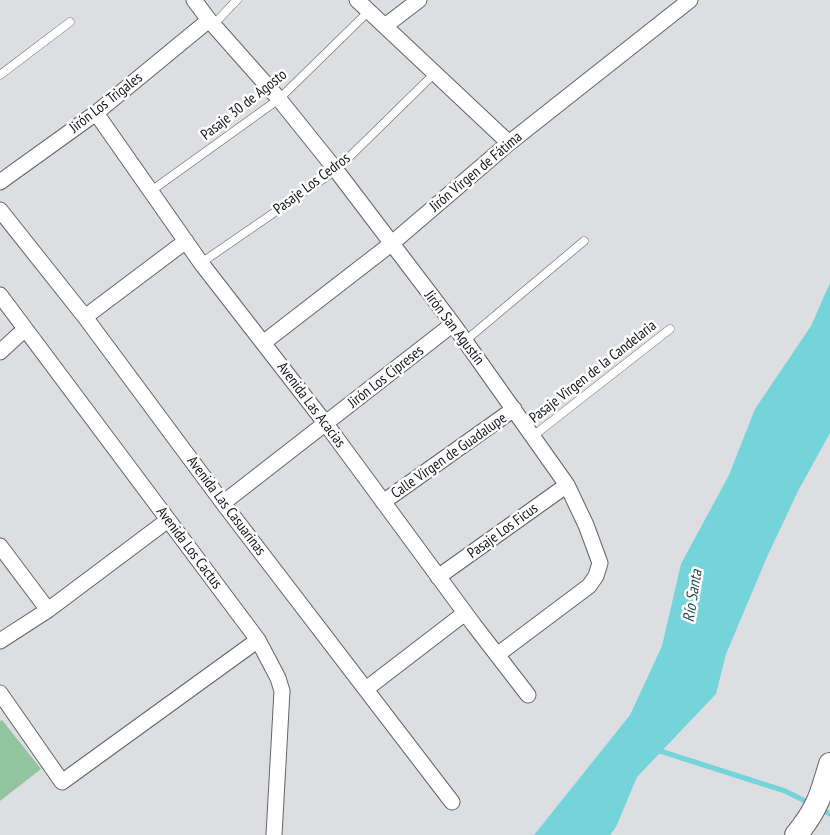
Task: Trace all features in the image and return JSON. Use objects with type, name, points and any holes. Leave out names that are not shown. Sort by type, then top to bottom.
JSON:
[{"type":"main road","points":[[796,835],[810,817],[821,796],[830,764]]},
{"type":"street","name":"Jirón San Agustín","points":[[194,0],[211,23],[279,99],[336,170],[465,341],[567,485],[586,526],[600,563],[596,576],[580,594],[497,655]]},
{"type":"street","points":[[357,0],[509,143]]},
{"type":"street","points":[[385,26],[419,0]]},
{"type":"street","name":"Jirón Virgen de Fátima","points":[[263,343],[391,244],[509,143],[690,0]]},
{"type":"street","name":"Jirón Los Trigales","points":[[0,182],[96,113],[211,23]]},
{"type":"street","name":"Avenida Las Acacias","points":[[96,113],[201,263],[326,424],[438,577],[528,695]]},
{"type":"street","name":"Avenida Las Casuarinas","points":[[0,210],[85,317],[452,802]]},
{"type":"street","points":[[85,317],[186,241]]},
{"type":"street","name":"Avenida Los Cactus","points":[[0,294],[258,640],[278,678],[282,691],[274,835]]},
{"type":"street","name":"Jirón Los Cipreses","points":[[224,503],[452,324]]},
{"type":"street","points":[[0,352],[25,329]]},
{"type":"street","name":"Calle Virgen de Guadalupe","points":[[383,502],[514,409]]},
{"type":"street","name":"Pasaje Los Ficus","points":[[438,577],[567,485]]},
{"type":"street","points":[[0,641],[48,610],[168,520]]},
{"type":"street","points":[[0,546],[48,610]]},
{"type":"street","points":[[366,689],[465,613]]},
{"type":"street","points":[[0,693],[62,782],[258,640]]},
{"type":"lane","points":[[211,23],[236,0]]},
{"type":"lane","name":"Pasaje 30 de Agosto","points":[[151,192],[279,99],[369,11]]},
{"type":"lane","points":[[0,75],[70,22]]},
{"type":"lane","name":"Pasaje Los Cedros","points":[[201,263],[336,170],[435,73]]},
{"type":"lane","points":[[465,341],[584,241]]},
{"type":"lane","name":"Pasaje Virgen de la Candelaria","points":[[533,436],[670,330]]},
{"type":"green space","points":[[2,720],[41,769],[0,801],[0,721]]},
{"type":"water","name":"Río Santa","points":[[830,283],[830,433],[798,491],[767,557],[726,654],[716,694],[637,777],[616,827],[610,835],[534,835],[630,715],[662,646],[681,564],[729,475],[755,409],[811,326]]},
{"type":"waterway","points":[[657,750],[785,791],[809,803]]},
{"type":"waterway","points":[[819,808],[830,814]]}]
